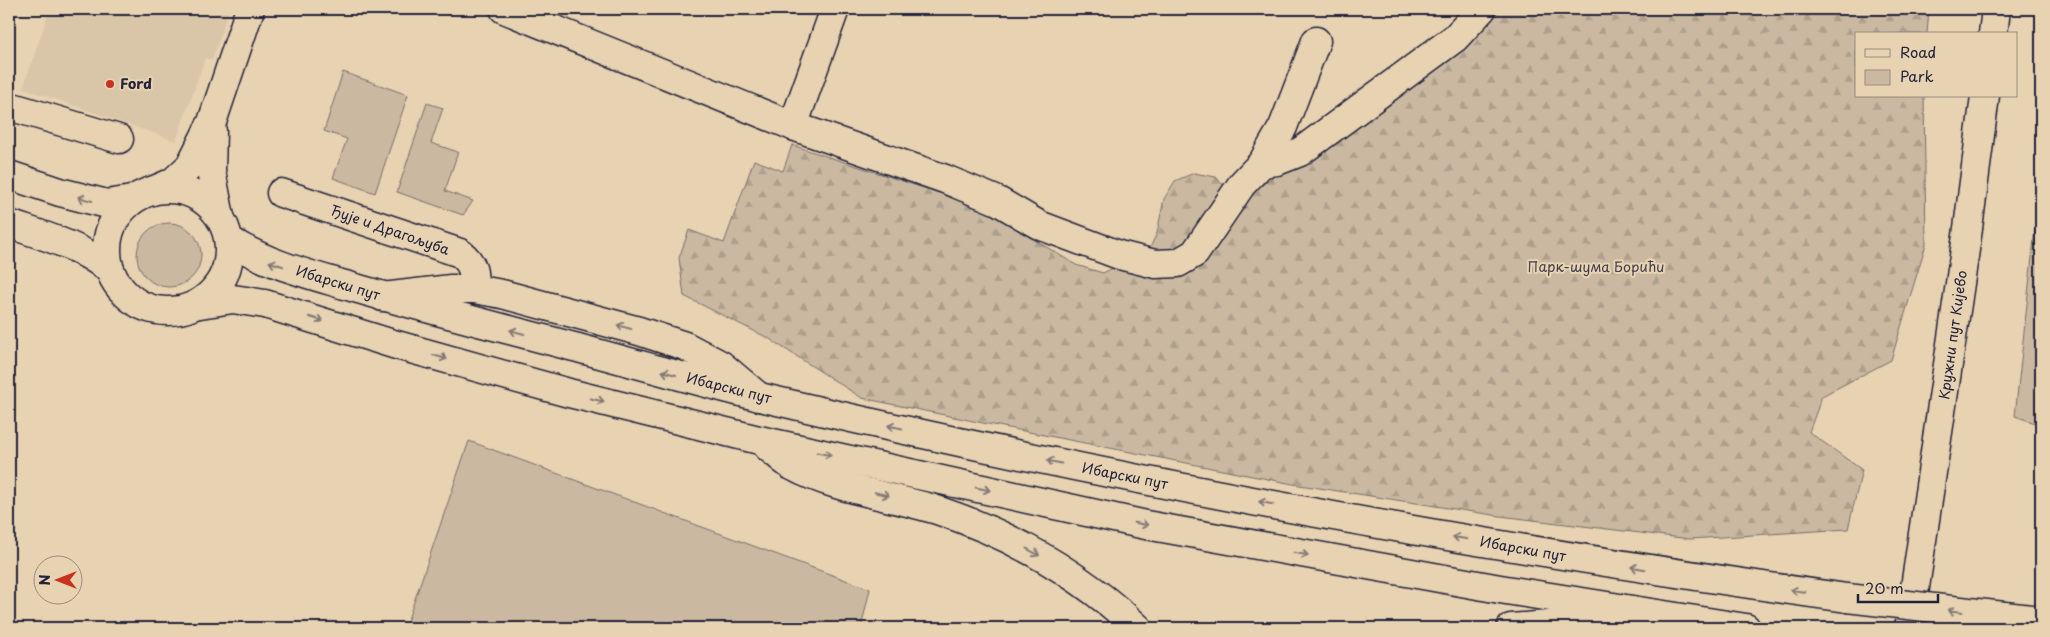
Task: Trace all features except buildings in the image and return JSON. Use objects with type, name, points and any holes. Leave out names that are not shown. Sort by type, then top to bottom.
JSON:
[{"type":"main road","points":[[250,9],[212,122],[187,171],[173,182],[142,196],[123,209],[110,231],[107,243],[109,269],[116,283],[126,295],[146,308],[169,312],[185,310],[200,304],[233,299],[265,304],[393,344],[560,390],[759,440],[1146,525],[1689,625],[1746,628]]},
{"type":"main road","points":[[504,9],[793,126],[944,179],[998,201],[1047,228],[1119,255],[1155,264],[1178,263],[1195,253],[1242,184],[1262,163],[1282,126],[1316,41]]},
{"type":"main road","points":[[793,126],[835,9]]},
{"type":"main road","points":[[1262,163],[1277,161],[1300,152],[1455,38],[1482,9]]},
{"type":"main road","points":[[1993,32],[1996,9]]},
{"type":"main road","name":"Кружни пут Кијево","points":[[1909,628],[1967,236],[1984,98]]},
{"type":"main road","points":[[9,106],[119,140]]},
{"type":"main road","points":[[200,304],[221,283],[227,270],[230,255],[211,171],[212,122]]},
{"type":"main road","points":[[9,175],[60,192],[107,204],[167,189],[182,190],[197,196],[210,205],[224,228]]},
{"type":"main road","name":"Ђује и Драгољуба","points":[[281,193],[460,253],[470,261],[474,271],[474,289]]},
{"type":"main road","points":[[9,224],[71,245],[85,252],[109,269]]},
{"type":"main road","name":"Ибарски пут","points":[[224,228],[265,261],[383,297],[759,396],[1008,452],[1276,505],[1573,558],[1847,598],[2041,620]]},
{"type":"main road","points":[[383,297],[451,289],[474,289],[502,294],[639,331],[685,346],[721,365],[759,396]]},
{"type":"main road","points":[[759,440],[792,465],[830,482],[938,510],[1023,546],[1056,564],[1086,585],[1138,628]]},
{"type":"main road","points":[[1511,628],[1561,624],[1622,628]]},
{"type":"shaded area","points":[[50,9],[229,9],[212,60],[205,58],[176,141],[23,88]]},
{"type":"green space","name":"Парк-шума Борићи","points":[[1465,9],[1929,9],[1927,32],[1855,32],[1855,98],[1924,98],[1926,244],[1891,360],[1822,396],[1809,432],[1862,470],[1848,529],[1690,539],[1500,516],[1293,484],[983,423],[862,398],[768,338],[684,296],[679,258],[689,230],[724,243],[754,160],[783,171],[792,145],[979,206],[1076,265],[1103,273],[1149,250],[1157,233],[1164,199],[1175,181],[1194,173],[1216,177],[1226,188],[1253,192],[1455,38]]},
{"type":"green space","points":[[343,72],[408,95],[375,193],[333,178],[347,139],[324,131]]},
{"type":"green space","points":[[427,103],[443,108],[431,143],[458,152],[445,191],[473,201],[463,215],[397,192]]},
{"type":"green space","points":[[2041,173],[2041,425],[2015,416]]},
{"type":"green space","points":[[163,223],[175,223],[192,232],[199,243],[201,255],[199,267],[192,278],[175,287],[163,287],[151,282],[142,273],[137,261],[137,249],[142,237],[151,228]]},
{"type":"green space","points":[[469,441],[870,589],[861,628],[405,628]]},
{"type":"place","name":"Ford","points":[[110,84]]}]
